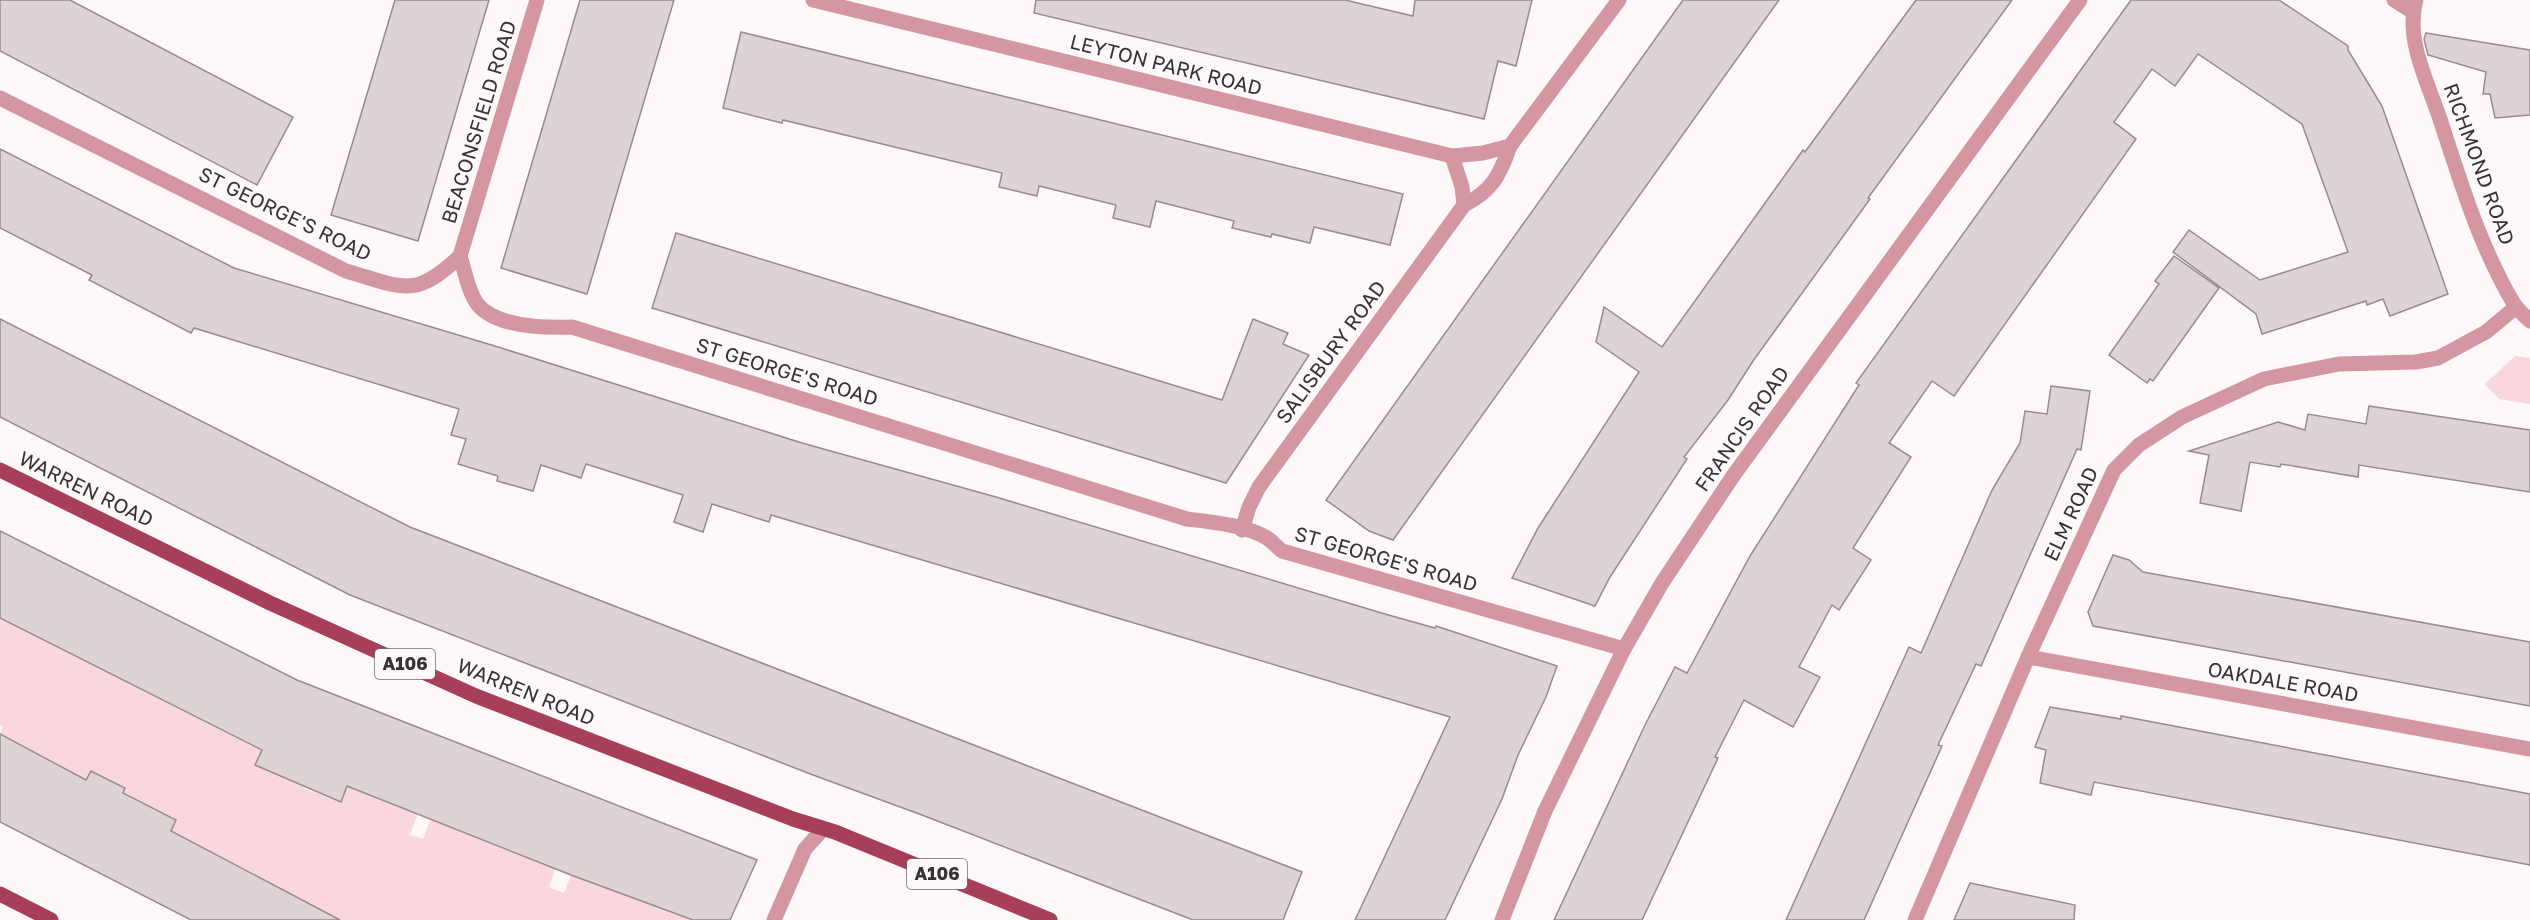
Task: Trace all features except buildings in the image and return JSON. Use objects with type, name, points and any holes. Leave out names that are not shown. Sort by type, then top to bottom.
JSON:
[{"type":"main road","name":"WARREN ROAD","points":[[0,470],[270,603],[476,696],[823,829],[1050,920]]},
{"type":"main road","points":[[0,894],[51,920]]},
{"type":"street","name":"BEACONSFIELD ROAD","points":[[460,256],[537,0]]},
{"type":"street","name":"LEYTON PARK ROAD","points":[[813,0],[1452,156],[1510,146]]},
{"type":"street","name":"SALISBURY ROAD","points":[[1242,530],[1249,507],[1259,488],[1464,205],[1482,196],[1502,169],[1510,146],[1619,0]]},
{"type":"street","name":"FRANCIS ROAD","points":[[1502,920],[1545,811],[1624,649],[1662,583],[1733,476],[2080,0]]},
{"type":"street","points":[[2394,0],[2415,6]]},
{"type":"street","name":"RICHMOND ROAD","points":[[2415,6],[2415,43],[2467,202],[2492,263],[2516,307],[2530,321]]},
{"type":"street","name":"ST GEORGE'S ROAD","points":[[0,98],[346,272],[409,287],[433,280],[460,256],[478,305],[488,313],[504,320],[538,328],[572,327],[1187,519],[1219,523],[1266,537],[1282,551],[1624,649]]},
{"type":"street","points":[[1452,156],[1462,187],[1464,205]]},
{"type":"street","name":"ELM ROAD","points":[[1915,920],[2028,657],[2114,470],[2139,446],[2182,417],[2264,379],[2339,364],[2416,362],[2438,358],[2486,332],[2516,307]]},
{"type":"street","name":"OAKDALE ROAD","points":[[2028,657],[2530,749]]},
{"type":"street","points":[[774,920],[805,849],[823,829]]},
{"type":"shaded area","points":[[2515,356],[2530,358],[2530,404],[2499,399],[2485,384]]},
{"type":"shaded area","points":[[22,593],[21,629],[262,750],[255,765],[289,781],[292,775],[306,781],[303,788],[341,802],[349,781],[418,813],[410,835],[423,839],[431,818],[556,867],[549,887],[564,893],[572,873],[692,920],[340,920],[164,845],[176,820],[154,809],[148,821],[110,818],[125,788],[82,788],[52,762],[19,744],[0,743],[0,733],[3,727],[0,725],[0,619],[7,622]]}]
